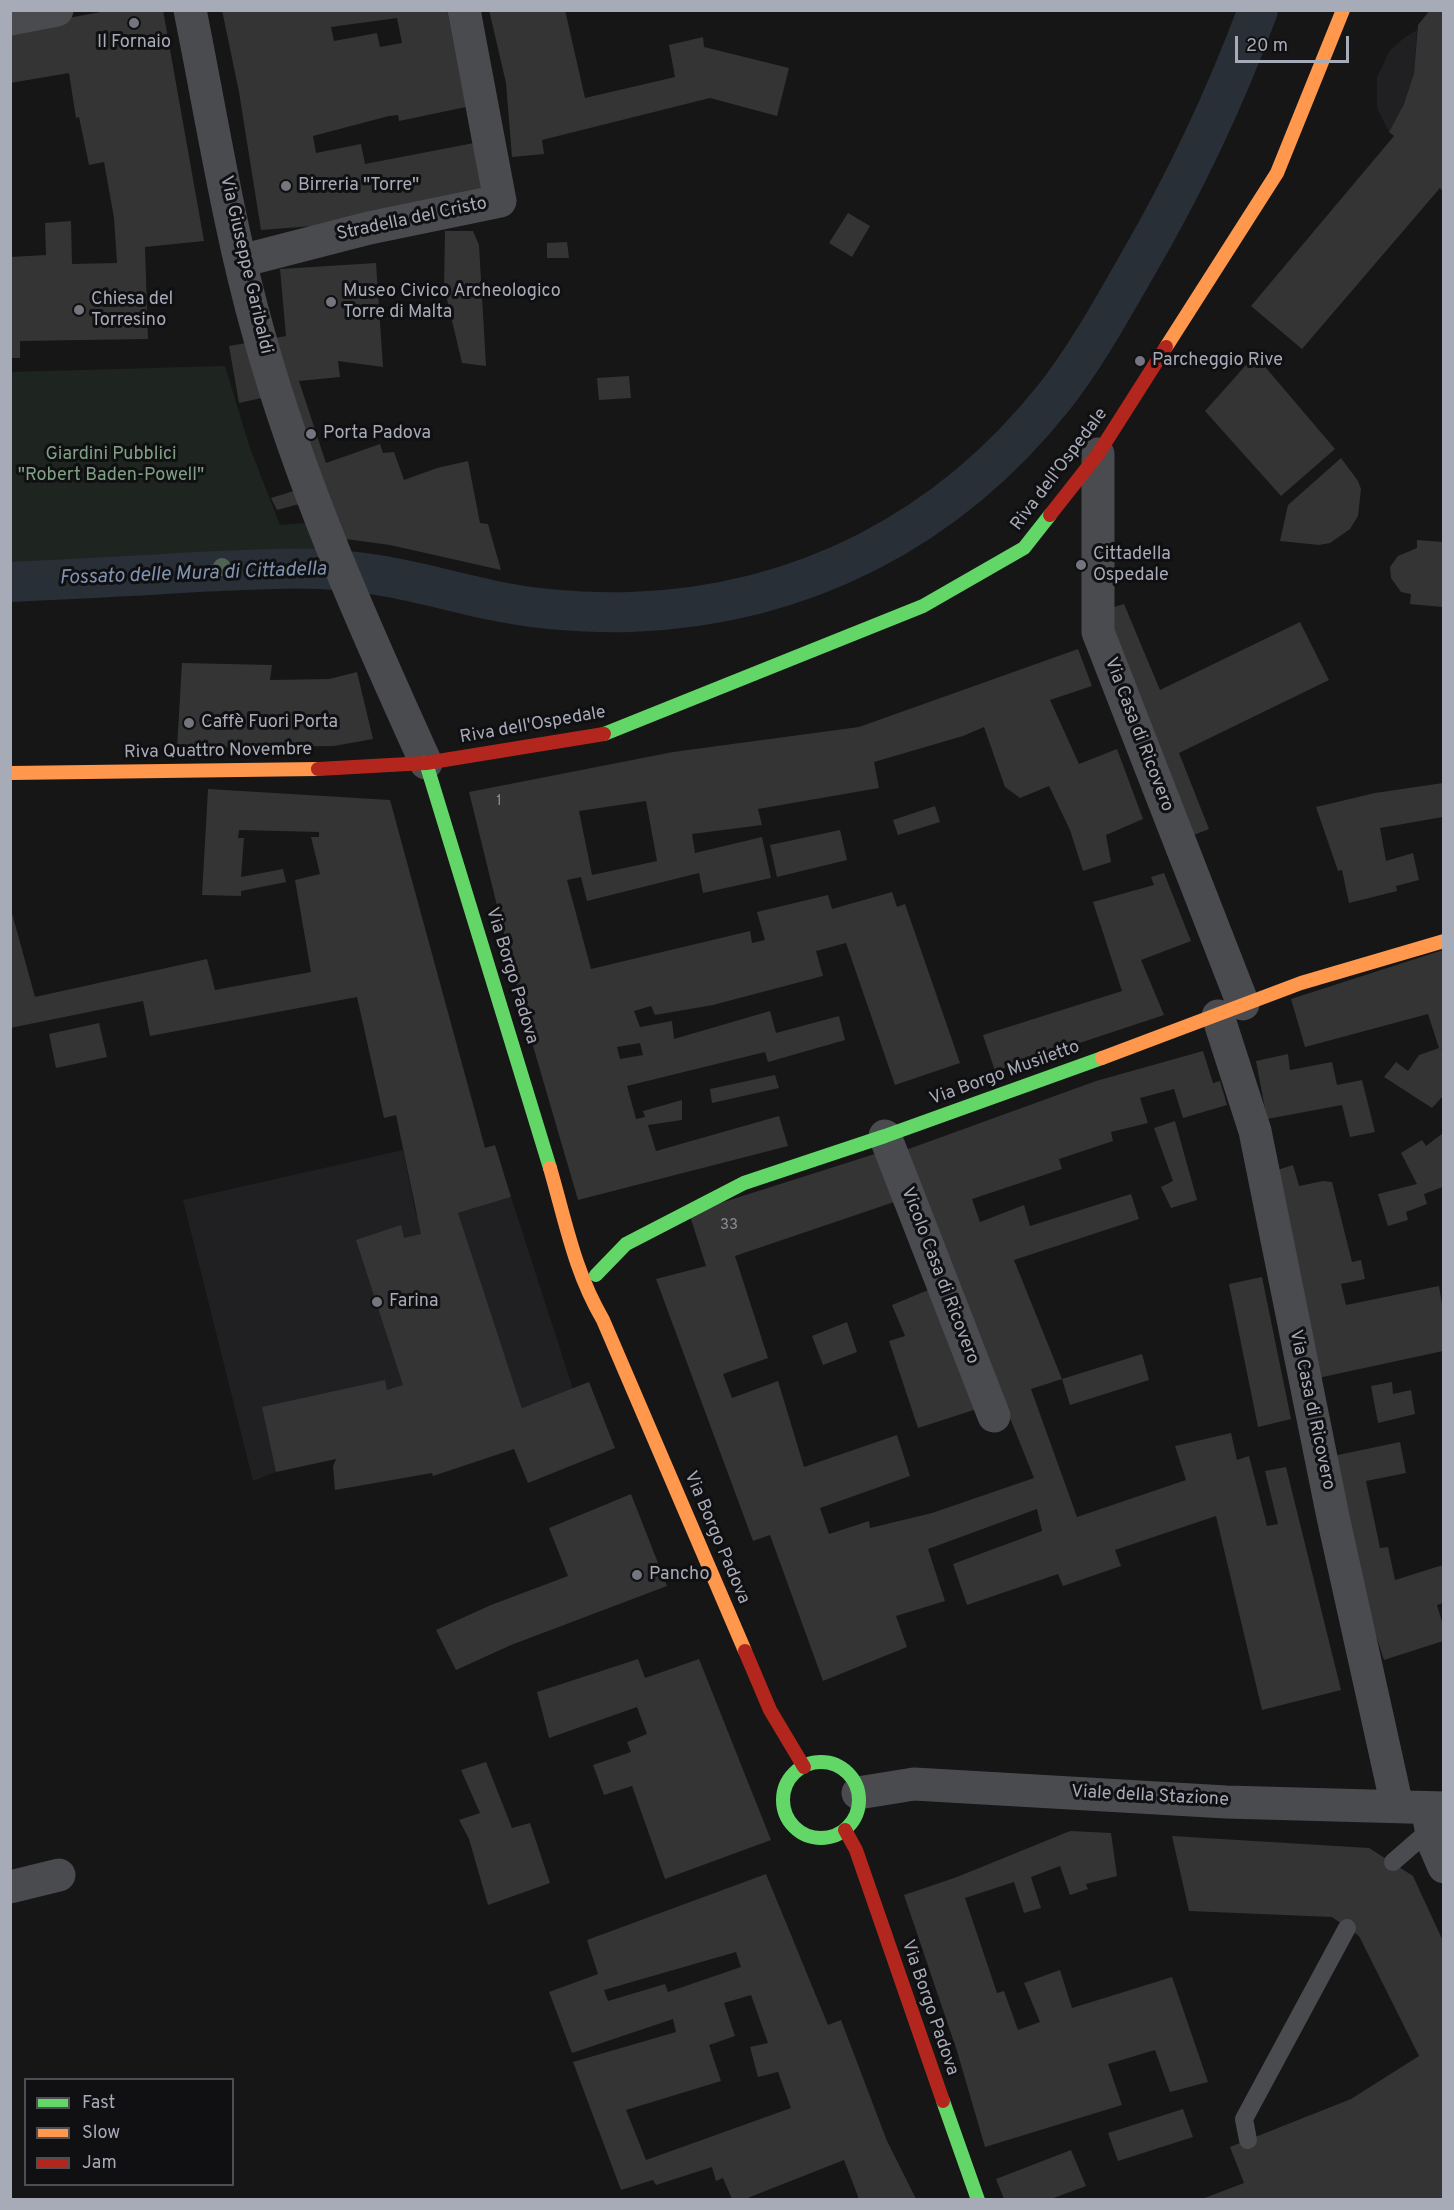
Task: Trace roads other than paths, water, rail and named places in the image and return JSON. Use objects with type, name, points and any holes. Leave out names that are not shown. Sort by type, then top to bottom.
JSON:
[{"type":"street","points":[[10,19],[57,10]]},
{"type":"street","name":"Via Giuseppe Garibaldi","points":[[190,10],[241,261],[259,336],[319,515],[378,658],[426,763]]},
{"type":"street","name":"Stradella del Cristo","points":[[241,261],[369,228],[500,201],[464,10]]},
{"type":"street","name":"Riva dell'Ospedale","points":[[426,763],[599,736],[764,672],[923,606],[1024,548],[1098,454],[1277,173],[1343,10]]},
{"type":"street","name":"Via Casa di Ricovero","points":[[1098,454],[1098,632],[1231,1010],[1333,1517],[1429,1827]]},
{"type":"street","name":"Riva Quattro Novembre","points":[[10,773],[286,771],[426,763]]},
{"type":"street","name":"Via Borgo Padova","points":[[426,763],[504,1013],[559,1200],[562,1224],[587,1294],[603,1320],[770,1710],[804,1767]]},
{"type":"street","name":"Via Borgo Musiletto","points":[[596,1275],[626,1245],[744,1184],[885,1136],[1367,961],[1443,940]]},
{"type":"street","name":"Vicolo Casa di Ricovero","points":[[885,1136],[994,1416]]},
{"type":"street","name":"Via Borgo Padova","points":[[559,1200],[573,1220],[596,1275],[603,1320]]},
{"type":"street","points":[[824,1763],[842,1769],[855,1784],[858,1793],[857,1811],[845,1830],[832,1836],[818,1838],[804,1834],[793,1826],[785,1814],[784,1794],[793,1775],[804,1767],[824,1763]]},
{"type":"street","name":"Viale della Stazione","points":[[858,1793],[914,1784],[1226,1802],[1429,1827]]},
{"type":"street","name":"Via Borgo Padova","points":[[845,1830],[856,1850],[978,2199]]},
{"type":"street","points":[[10,1887],[59,1875]]},
{"type":"lane","points":[[1393,1862],[1429,1827]]},
{"type":"lane","points":[[1248,2140],[1244,2119],[1347,1928]]},
{"type":"waterway","name":"Fossato delle Mura di Cittadella","points":[[10,582],[253,569],[327,570],[383,576],[526,606],[578,611],[631,612],[694,606],[754,595],[812,576],[867,552],[919,522],[968,485],[1013,444],[1067,380],[1109,315],[1172,203],[1218,108],[1258,10]]},
{"type":"place","name":"Il Fornaio","points":[[134,23]]},
{"type":"place","name":"Birreria \"Torre\"","points":[[286,186]]},
{"type":"place","name":"Museo Civico Archeologico Torre di Malta","points":[[331,302]]},
{"type":"place","name":"Chiesa del Torresino","points":[[79,310]]},
{"type":"place","name":"Parcheggio Rive","points":[[1140,361]]},
{"type":"place","name":"Porta Padova","points":[[311,434]]},
{"type":"place","name":"Cittadella Ospedale","points":[[1081,565]]},
{"type":"place","name":"Caffè Fuori Porta","points":[[189,723]]},
{"type":"place","name":"Farina","points":[[377,1302]]},
{"type":"place","name":"Pancho","points":[[637,1575]]},
{"type":"park label","name":"Giardini Pubblici \"Robert Baden-Powell\"","points":[[111,465]]}]
